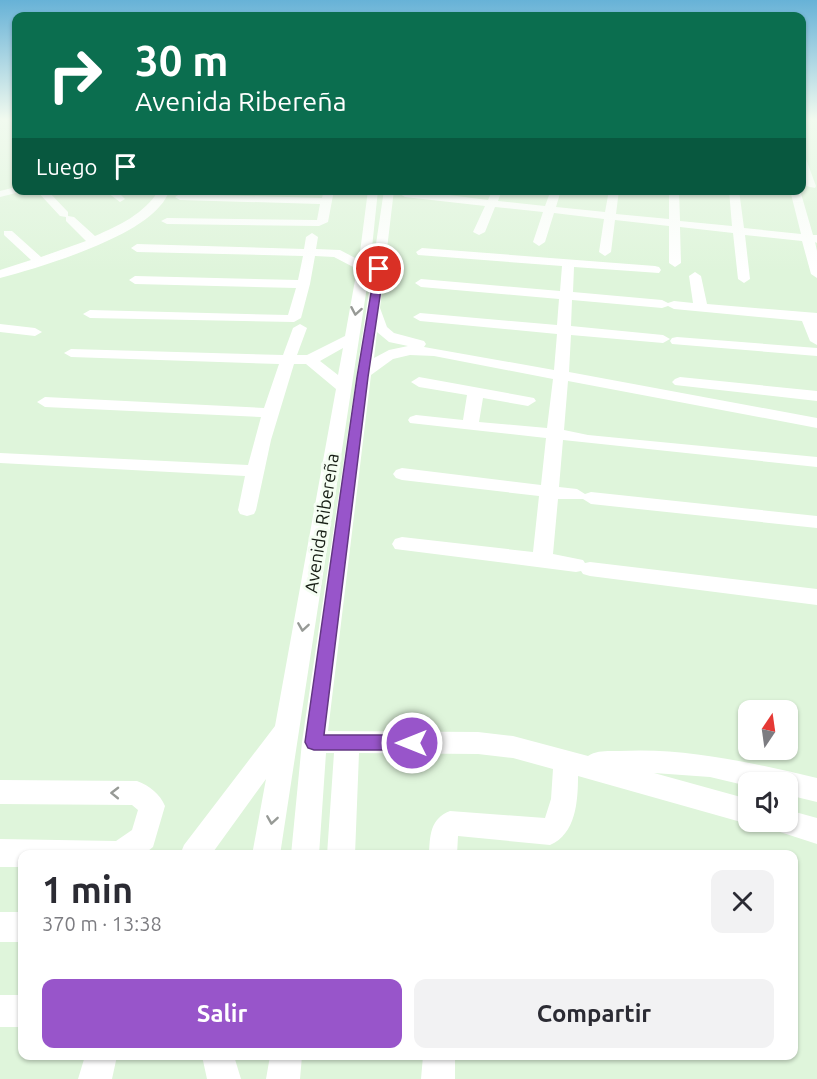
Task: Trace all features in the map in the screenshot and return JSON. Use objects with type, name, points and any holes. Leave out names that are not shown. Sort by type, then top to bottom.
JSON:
[{"type":"street","points":[[806,172],[811,186]]},
{"type":"street","points":[[45,195],[93,241]]},
{"type":"street","points":[[116,195],[120,199]]},
{"type":"street","points":[[0,274],[120,230],[148,214],[161,195]]},
{"type":"street","name":"Avenida Ribereña","points":[[267,850],[364,267],[352,246],[371,195]]},
{"type":"street","points":[[397,196],[417,195]]},
{"type":"street","points":[[444,195],[675,225],[812,238]]},
{"type":"street","points":[[479,232],[495,195]]},
{"type":"street","points":[[539,242],[555,195]]},
{"type":"street","points":[[604,252],[613,195]]},
{"type":"street","points":[[674,195],[675,263]]},
{"type":"street","points":[[735,195],[744,279]]},
{"type":"street","points":[[797,195],[812,238],[817,274]]},
{"type":"street","points":[[167,221],[313,224],[322,222],[327,196],[180,197]]},
{"type":"street","name":"Avenida Ribereña","points":[[305,850],[314,742],[363,375],[397,196]]},
{"type":"street","points":[[4,229],[39,261]]},
{"type":"street","points":[[90,314],[288,319],[297,315],[312,237]]},
{"type":"street","points":[[137,248],[309,252],[352,246],[364,267]]},
{"type":"street","points":[[422,252],[655,270]]},
{"type":"street","points":[[543,560],[561,373],[568,263]]},
{"type":"street","points":[[695,276],[702,307]]},
{"type":"street","points":[[135,280],[304,284]]},
{"type":"street","points":[[421,283],[812,317],[817,341]]},
{"type":"street","points":[[374,310],[378,328],[393,345],[817,416]]},
{"type":"street","points":[[420,317],[817,352]]},
{"type":"street","points":[[0,328],[35,332]]},
{"type":"street","points":[[247,510],[255,471],[287,361],[300,328]]},
{"type":"street","points":[[71,353],[310,360],[352,338]]},
{"type":"street","points":[[363,375],[393,345]]},
{"type":"street","points":[[310,360],[343,387]]},
{"type":"street","points":[[561,373],[817,423]]},
{"type":"street","points":[[419,382],[528,400]]},
{"type":"street","points":[[680,382],[817,396]]},
{"type":"street","points":[[470,426],[476,391]]},
{"type":"street","points":[[45,402],[272,413]]},
{"type":"street","points":[[416,420],[817,462]]},
{"type":"street","points":[[0,458],[255,471]]},
{"type":"street","points":[[402,474],[817,522]]},
{"type":"street","points":[[402,544],[543,560],[817,597]]},
{"type":"street","points":[[198,850],[286,729]]},
{"type":"street","points":[[314,742],[478,743],[513,747],[738,808]]},
{"type":"street","points":[[341,850],[347,742]]},
{"type":"street","points":[[573,762],[638,761],[710,766],[738,772]]},
{"type":"street","points":[[443,850],[444,831],[450,824],[550,832],[557,826],[560,817],[573,762]]},
{"type":"street","points":[[798,786],[817,790]]},
{"type":"street","points":[[0,792],[137,793],[152,806],[143,838],[129,850]]},
{"type":"street","points":[[798,825],[817,831]]},
{"type":"street","points":[[0,853],[18,853]]},
{"type":"street","points":[[0,927],[18,927]]},
{"type":"street","points":[[0,1011],[18,1011]]},
{"type":"street","points":[[95,1079],[100,1060]]},
{"type":"street","points":[[219,1060],[224,1079]]},
{"type":"street","points":[[230,1079],[233,1060]]},
{"type":"street","points":[[283,1079],[285,1060]]},
{"type":"street","points":[[438,1079],[439,1060]]},
{"type":"route","points":[[379,269],[362,377],[314,742],[412,743]]}]
